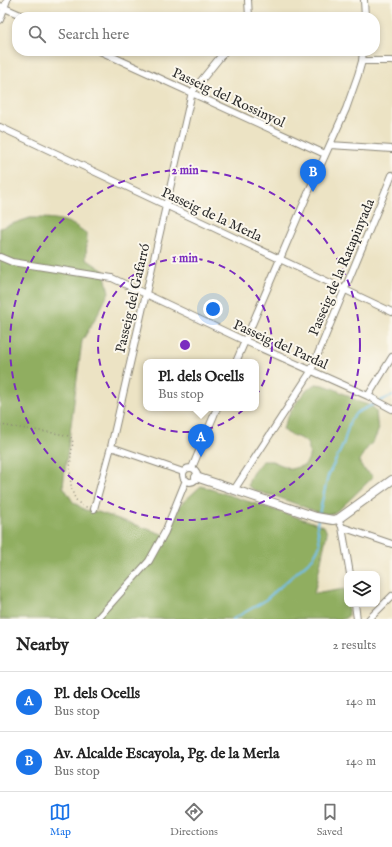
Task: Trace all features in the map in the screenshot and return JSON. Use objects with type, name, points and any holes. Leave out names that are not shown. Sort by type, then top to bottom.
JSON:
[{"type":"street","points":[[0,20],[2,7],[7,0]]},
{"type":"street","points":[[248,0],[249,12]]},
{"type":"street","points":[[364,0],[365,12]]},
{"type":"street","points":[[2,7],[14,12]]},
{"type":"street","name":"Passeig del Rossinyol","points":[[111,56],[325,154]]},
{"type":"street","points":[[192,92],[220,56]]},
{"type":"street","points":[[237,359],[325,154],[346,109],[362,56]]},
{"type":"street","points":[[362,61],[392,61]]},
{"type":"street","name":"Passeig del Gafarró","points":[[94,509],[111,447],[192,92]]},
{"type":"street","name":"Passeig de la Merla","points":[[0,127],[392,312]]},
{"type":"street","points":[[330,145],[392,150]]},
{"type":"street","name":"Passeig de la Ratapinyada","points":[[234,490],[311,370],[392,175]]},
{"type":"street","name":"Passeig del Pardal","points":[[0,257],[12,262],[112,278],[244,341],[368,396],[392,409]]},
{"type":"street","points":[[368,396],[392,357]]},
{"type":"street","points":[[192,468],[216,411]]},
{"type":"street","points":[[111,447],[183,472]]},
{"type":"street","points":[[183,472],[192,468]]},
{"type":"street","points":[[192,468],[196,472],[196,477]]},
{"type":"street","points":[[183,472],[183,476],[186,480],[192,481],[196,477]]},
{"type":"street","points":[[196,477],[319,518],[333,520],[338,519],[392,480]]},
{"type":"street","points":[[97,619],[148,561],[164,532],[186,480]]},
{"type":"street","points":[[338,519],[342,527],[349,571]]},
{"type":"street","points":[[342,527],[392,544]]},
{"type":"street","points":[[369,619],[392,596]]},
{"type":"street","points":[[355,607],[357,619]]},
{"type":"path","points":[[0,425],[69,436],[73,443],[71,454],[71,491],[80,504],[94,509]]},
{"type":"green space","points":[[30,218],[47,218],[67,222],[87,234],[86,259],[104,271],[109,292],[82,341],[63,486],[73,502],[85,510],[98,512],[168,536],[180,505],[201,486],[324,526],[327,533],[314,594],[344,589],[344,607],[347,607],[349,615],[344,619],[0,619],[0,228]]},
{"type":"green space","points":[[316,384],[333,388],[374,408],[376,410],[379,428],[374,440],[360,459],[361,466],[373,477],[342,507],[334,513],[329,514],[320,513],[275,496],[256,491],[248,486],[253,472],[263,461],[272,461],[291,469],[305,465],[309,454],[307,443],[283,429],[296,403],[306,391]]},
{"type":"waterway","points":[[380,401],[392,396]]},
{"type":"waterway","points":[[319,514],[328,476],[343,445],[350,421],[356,413],[376,403]]},
{"type":"waterway","points":[[233,619],[263,602],[313,558],[320,545],[317,525],[318,519]]},
{"type":"place","name":"Av. Alcalde Escayola, Pg. de la Merla","points":[[313,192]]},
{"type":"place","name":"Pl. dels Ocells","points":[[201,457]]}]
